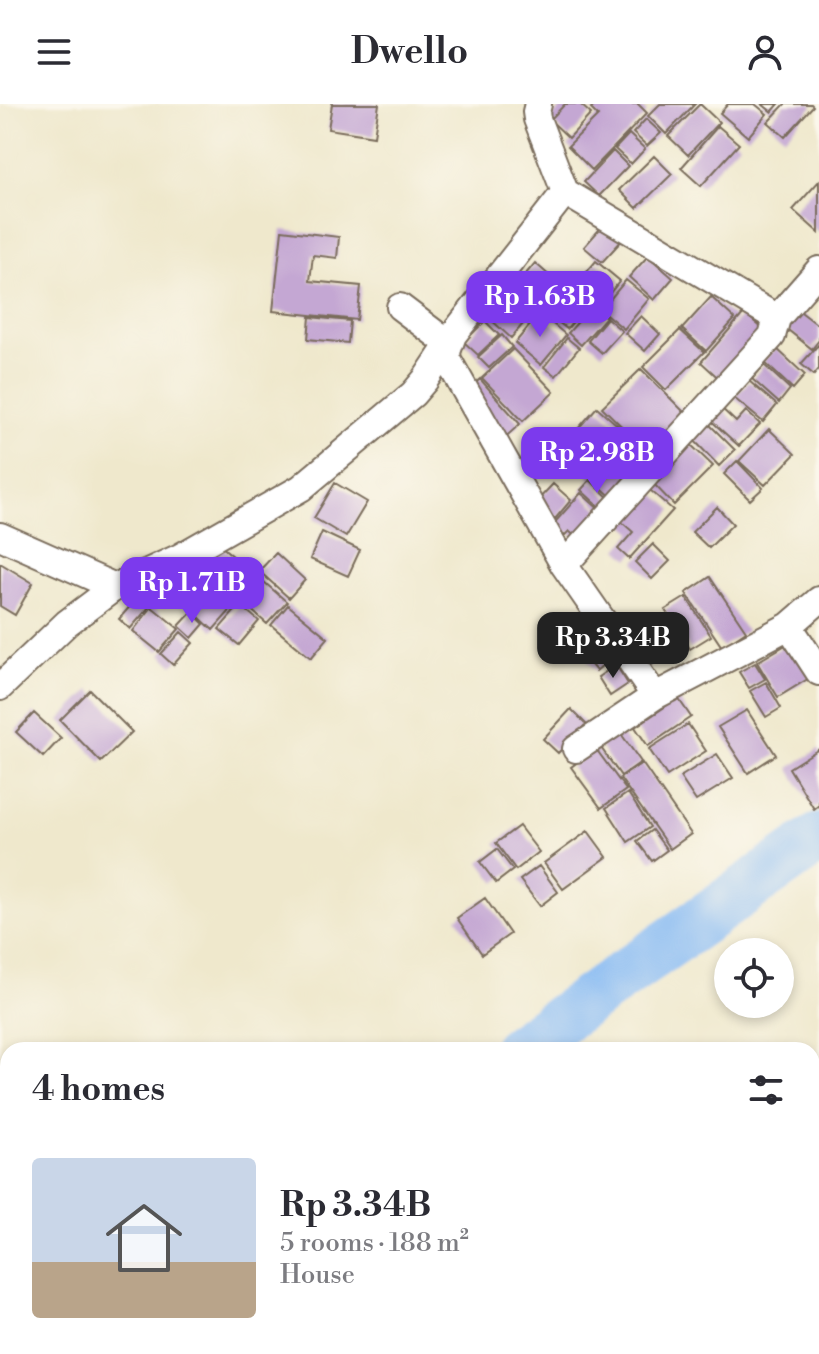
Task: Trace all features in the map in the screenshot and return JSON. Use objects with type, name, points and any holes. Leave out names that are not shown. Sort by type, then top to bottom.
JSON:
[{"type":"street","points":[[538,104],[537,119],[565,192],[777,318]]},
{"type":"street","points":[[0,687],[67,623],[115,587],[180,557],[301,488],[413,394],[453,335],[565,192]]},
{"type":"street","points":[[564,565],[772,336],[777,318],[819,270]]},
{"type":"street","points":[[400,307],[449,344]]},
{"type":"street","points":[[449,344],[448,360],[564,565],[655,696]]},
{"type":"street","points":[[0,536],[115,587]]},
{"type":"street","points":[[576,749],[655,696],[789,626],[819,600]]},
{"type":"street","points":[[789,626],[819,672]]},
{"type":"building","points":[[332,104],[379,104],[374,136],[328,129]]},
{"type":"building","points":[[565,104],[580,104],[591,114],[569,138],[550,120]]},
{"type":"building","points":[[596,104],[638,104],[647,113],[592,170],[568,146],[598,116],[591,109]]},
{"type":"building","points":[[660,104],[695,104],[666,134],[648,116]]},
{"type":"building","points":[[700,104],[719,122],[688,155],[668,136]]},
{"type":"building","points":[[728,104],[755,104],[767,114],[748,137],[720,113]]},
{"type":"building","points":[[762,104],[779,104],[772,112]]},
{"type":"building","points":[[785,104],[813,106],[785,137],[768,122]]},
{"type":"building","points":[[646,119],[661,133],[647,146],[633,133]]},
{"type":"building","points":[[718,126],[739,144],[701,186],[681,168]]},
{"type":"building","points":[[629,134],[645,149],[631,164],[615,149]]},
{"type":"building","points":[[613,151],[628,166],[599,196],[584,182]]},
{"type":"building","points":[[654,156],[672,174],[637,208],[619,190]]},
{"type":"building","points":[[819,181],[819,233],[793,210]]},
{"type":"building","points":[[606,222],[624,238],[602,262],[584,247]]},
{"type":"building","points":[[282,230],[339,237],[337,258],[313,255],[310,281],[361,286],[357,320],[273,311]]},
{"type":"building","points":[[648,256],[673,278],[654,300],[629,277]]},
{"type":"building","points":[[596,261],[620,281],[599,306],[575,286]]},
{"type":"building","points":[[535,263],[558,283],[511,338],[489,318]]},
{"type":"building","points":[[564,280],[590,302],[567,329],[541,308]]},
{"type":"building","points":[[626,280],[649,299],[624,329],[601,310]]},
{"type":"building","points":[[711,297],[735,319],[706,351],[682,329]]},
{"type":"building","points":[[593,305],[606,317],[581,345],[568,333]]},
{"type":"building","points":[[797,309],[819,326],[819,340],[812,349],[783,326]]},
{"type":"building","points":[[540,313],[566,335],[541,365],[515,343]]},
{"type":"building","points":[[744,313],[769,334],[725,384],[701,362]]},
{"type":"building","points":[[641,316],[660,334],[645,351],[625,333]]},
{"type":"building","points":[[310,317],[350,321],[348,343],[308,339]]},
{"type":"building","points":[[607,318],[622,331],[602,353],[588,341]]},
{"type":"building","points":[[485,321],[499,335],[478,355],[464,342]]},
{"type":"building","points":[[680,330],[704,352],[666,390],[643,367]]},
{"type":"building","points":[[502,335],[512,347],[489,368],[478,357]]},
{"type":"building","points":[[567,338],[579,348],[556,376],[544,367]]},
{"type":"building","points":[[819,344],[819,369],[814,375],[801,364]]},
{"type":"building","points":[[776,348],[805,375],[793,389],[763,361]]},
{"type":"building","points":[[513,349],[554,392],[523,421],[482,378]]},
{"type":"building","points":[[764,365],[790,389],[779,403],[752,379]]},
{"type":"building","points":[[641,369],[692,420],[654,458],[602,407]]},
{"type":"building","points":[[480,379],[520,424],[499,443],[469,389]]},
{"type":"building","points":[[749,381],[777,405],[763,422],[734,398]]},
{"type":"building","points":[[718,405],[736,422],[746,411],[760,424],[739,446],[707,417]]},
{"type":"building","points":[[597,407],[624,431],[589,469],[563,446]]},
{"type":"building","points":[[704,419],[735,450],[719,466],[688,434]]},
{"type":"building","points":[[769,429],[795,454],[765,485],[739,461]]},
{"type":"building","points":[[626,435],[652,459],[634,478],[608,455]]},
{"type":"building","points":[[688,442],[713,466],[674,505],[650,480]]},
{"type":"building","points":[[606,456],[632,480],[614,499],[588,476]]},
{"type":"building","points":[[737,461],[763,488],[750,500],[724,474]]},
{"type":"building","points":[[590,480],[612,501],[604,511],[581,490]]},
{"type":"building","points":[[335,483],[367,502],[346,537],[314,518]]},
{"type":"building","points":[[553,484],[571,500],[555,519],[536,502]]},
{"type":"building","points":[[643,484],[673,510],[629,559],[618,549],[633,532],[615,516]]},
{"type":"building","points":[[581,493],[602,512],[578,539],[569,531],[560,540],[549,529]]},
{"type":"building","points":[[717,507],[733,524],[709,548],[692,532]]},
{"type":"building","points":[[322,532],[360,550],[348,576],[310,559]]},
{"type":"building","points":[[653,544],[670,561],[652,579],[635,562]]},
{"type":"building","points":[[221,546],[245,566],[226,588],[202,568]]},
{"type":"building","points":[[276,553],[305,580],[289,598],[259,571]]},
{"type":"building","points":[[0,563],[33,583],[15,615],[0,606]]},
{"type":"building","points":[[248,568],[287,602],[267,624],[229,590]]},
{"type":"building","points":[[210,577],[237,603],[213,630],[185,604]]},
{"type":"building","points":[[710,577],[746,631],[722,647],[686,593]]},
{"type":"building","points":[[139,596],[150,606],[130,629],[119,619]]},
{"type":"building","points":[[686,597],[711,636],[690,649],[665,610]]},
{"type":"building","points":[[240,605],[259,621],[239,645],[219,629]]},
{"type":"building","points":[[288,605],[328,638],[311,658],[271,625]]},
{"type":"building","points":[[152,607],[179,629],[159,652],[133,631]]},
{"type":"building","points":[[192,612],[204,624],[192,638],[179,626]]},
{"type":"building","points":[[662,615],[682,643],[647,668],[626,640]]},
{"type":"building","points":[[181,632],[193,643],[173,665],[161,654]]},
{"type":"building","points":[[597,642],[610,659],[596,671],[582,654]]},
{"type":"building","points":[[789,643],[811,677],[778,697],[757,662]]},
{"type":"building","points":[[755,663],[765,679],[749,688],[739,672]]},
{"type":"building","points":[[616,665],[628,684],[610,696],[598,677]]},
{"type":"building","points":[[766,682],[781,708],[766,717],[750,691]]},
{"type":"building","points":[[90,690],[132,732],[101,762],[60,720]]},
{"type":"building","points":[[678,698],[691,717],[648,746],[635,727]]},
{"type":"building","points":[[571,709],[586,724],[558,753],[543,739]]},
{"type":"building","points":[[747,710],[776,755],[748,773],[718,727]]},
{"type":"building","points":[[34,713],[61,738],[43,757],[16,732]]},
{"type":"building","points":[[688,724],[706,751],[667,776],[649,749]]},
{"type":"building","points":[[619,731],[641,762],[621,776],[599,745]]},
{"type":"building","points":[[596,749],[626,790],[601,808],[571,767]]},
{"type":"building","points":[[819,749],[819,805],[814,809],[789,768]]},
{"type":"building","points":[[717,754],[733,778],[696,801],[680,777]]},
{"type":"building","points":[[642,763],[691,834],[670,849],[620,778]]},
{"type":"building","points":[[628,793],[650,827],[628,842],[606,808]]},
{"type":"building","points":[[519,826],[539,852],[516,870],[496,843]]},
{"type":"building","points":[[652,830],[667,850],[652,861],[637,841]]},
{"type":"building","points":[[588,831],[607,857],[563,889],[544,863]]},
{"type":"building","points":[[497,849],[513,870],[496,883],[480,862]]},
{"type":"building","points":[[539,866],[558,892],[540,906],[520,880]]},
{"type":"building","points":[[485,898],[510,934],[482,954],[457,918]]},
{"type":"waterway","points":[[528,1042],[819,838]]}]
